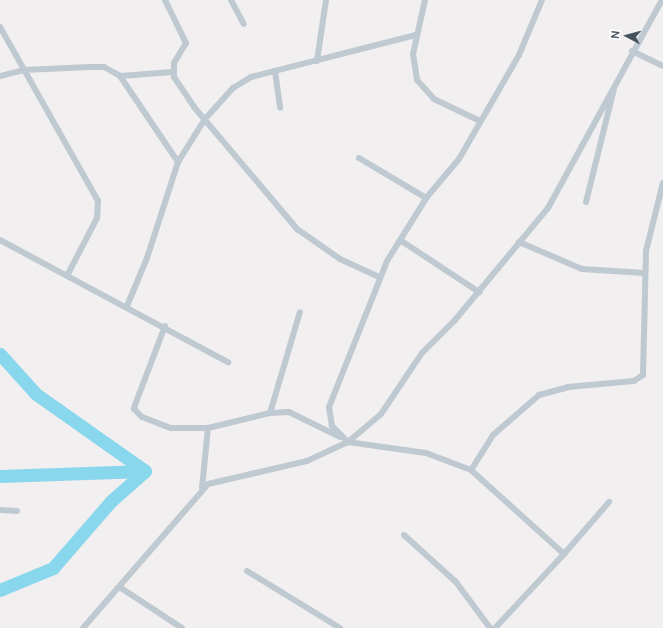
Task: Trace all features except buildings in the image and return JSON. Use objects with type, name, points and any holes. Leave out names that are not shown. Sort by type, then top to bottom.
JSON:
[{"type":"street","points":[[165,0],[186,43],[173,72]]},
{"type":"street","points":[[231,0],[244,24]]},
{"type":"street","points":[[317,62],[326,0]]},
{"type":"street","points":[[425,0],[416,35],[414,69],[423,89],[434,99],[480,121]]},
{"type":"street","points":[[341,437],[332,426],[329,407],[379,277],[426,198],[449,172],[519,55],[542,0]]},
{"type":"street","points":[[83,628],[121,588],[202,488],[227,477],[307,462],[348,442],[381,414],[422,353],[479,292],[518,242],[548,208],[632,51],[662,0]]},
{"type":"street","points":[[0,27],[98,201],[97,218],[68,274]]},
{"type":"street","points":[[127,306],[150,251],[178,162],[205,119],[241,82],[275,71],[317,62],[416,35]]},
{"type":"street","points":[[632,51],[663,66]]},
{"type":"street","points":[[0,76],[24,70],[104,67],[120,76],[178,162]]},
{"type":"street","points":[[275,71],[280,108]]},
{"type":"street","points":[[120,76],[173,72]]},
{"type":"street","points":[[173,72],[205,119],[297,228],[340,259],[379,277]]},
{"type":"street","points":[[586,202],[616,82]]},
{"type":"street","points":[[359,158],[426,198]]},
{"type":"street","points":[[471,470],[493,435],[539,396],[568,387],[634,381],[643,375],[645,273],[652,221],[663,183]]},
{"type":"street","points":[[0,240],[68,274],[228,362]]},
{"type":"street","points":[[400,240],[479,292]]},
{"type":"street","points":[[518,242],[582,269],[645,273]]},
{"type":"street","points":[[270,413],[300,312]]},
{"type":"street","points":[[165,326],[134,409],[142,417],[171,428],[208,428],[270,413],[296,414],[348,442],[426,452],[471,470],[564,554]]},
{"type":"street","points":[[202,488],[208,428]]},
{"type":"street","points":[[495,628],[564,554],[608,502]]},
{"type":"street","points":[[0,510],[17,510]]},
{"type":"street","points":[[404,535],[456,582],[490,628]]},
{"type":"street","points":[[247,571],[340,628]]},
{"type":"street","points":[[121,588],[182,628]]},
{"type":"waterway","points":[[0,354],[36,394],[145,471],[111,501],[53,568],[0,590]]},
{"type":"waterway","points":[[0,476],[145,471]]}]
